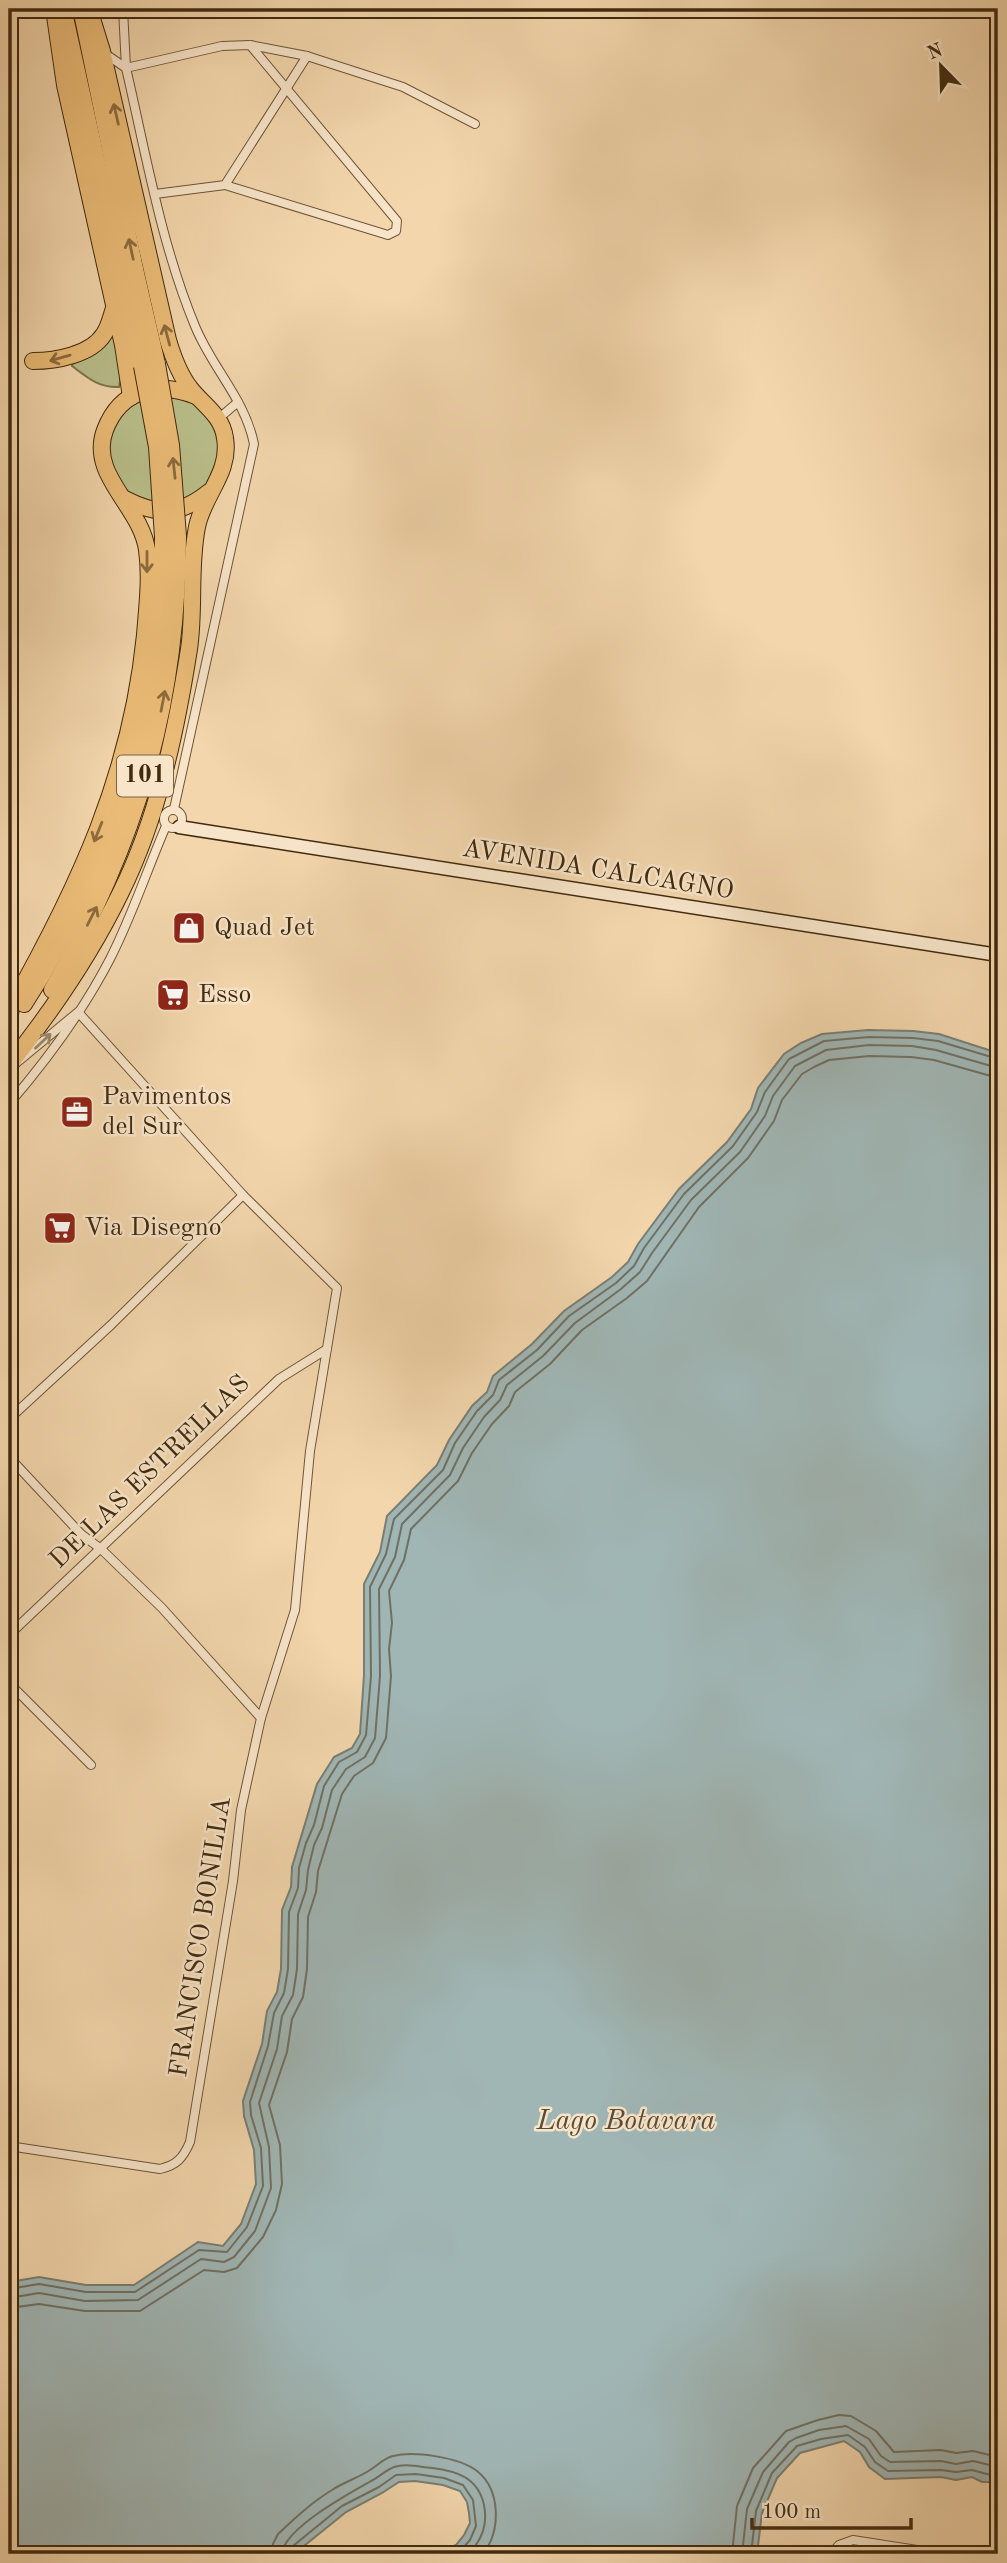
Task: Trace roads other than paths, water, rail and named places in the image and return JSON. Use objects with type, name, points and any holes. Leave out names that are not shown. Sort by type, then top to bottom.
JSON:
[{"type":"highway","points":[[54,9],[65,85],[114,306],[131,397]]},
{"type":"highway","name":"101","points":[[9,1024],[61,945],[96,874],[123,801],[145,718],[156,655],[176,495],[171,446],[64,9]]},
{"type":"highway","name":"101","points":[[81,9],[132,255],[150,365]]},
{"type":"highway","points":[[9,1067],[98,936],[122,890],[148,826],[168,758],[183,688],[190,640],[197,526],[211,491],[222,474],[226,456],[225,436],[218,419],[182,375],[168,340],[102,51],[89,9]]},
{"type":"highway","points":[[33,361],[52,361],[95,344],[103,336],[114,306]]},
{"type":"highway","points":[[9,1024],[11,1007],[57,924],[84,867],[117,780],[127,743],[142,659],[148,590],[147,550],[134,514],[108,478],[101,451],[104,432],[112,415],[131,397],[142,391],[160,387],[179,389],[197,396]]},
{"type":"highway","points":[[125,499],[146,510],[170,512],[193,505],[211,491]]},
{"type":"highway","name":"101","points":[[9,1054],[32,1023],[73,954],[105,890],[138,804],[166,690],[176,614],[170,536]]},
{"type":"street","points":[[123,9],[126,68],[175,268],[196,328],[213,363],[230,385],[249,421],[254,444],[174,809]]},
{"type":"street","points":[[102,51],[126,68],[222,46],[250,45],[307,56],[403,86],[475,124]]},
{"type":"street","points":[[155,194],[225,185],[388,235],[396,231],[397,220],[250,45]]},
{"type":"street","points":[[225,185],[307,56]]},
{"type":"street","points":[[218,419],[238,402]]},
{"type":"street","points":[[9,1104],[78,1012],[110,958],[180,826],[180,814],[174,809]]},
{"type":"street","points":[[174,809],[166,812],[164,816],[180,826]]},
{"type":"street","name":"AVENIDA CALCAGNO","points":[[180,826],[998,955]]},
{"type":"street","points":[[9,1067],[22,1061],[78,1012]]},
{"type":"street","points":[[9,1419],[111,1325],[243,1195],[78,1012]]},
{"type":"street","name":"FRANCISCO BONILLA","points":[[9,2146],[160,2169],[180,2161],[190,2142],[233,1881],[241,1810],[261,1718],[295,1610],[310,1451],[337,1288],[243,1195]]},
{"type":"street","name":"DE LAS ESTRELLAS","points":[[9,1635],[279,1378],[327,1349]]},
{"type":"street","points":[[9,1457],[81,1534],[101,1549],[162,1608],[261,1718]]},
{"type":"street","points":[[9,1684],[91,1765]]},
{"type":"street","points":[[831,2554],[839,2545],[853,2540],[943,2554]]},
{"type":"water","name":"Lago Botavara","points":[[868,1030],[939,1034],[998,1053],[998,2489],[994,2482],[982,2482],[972,2477],[956,2480],[941,2477],[885,2479],[869,2467],[860,2452],[844,2441],[800,2453],[777,2478],[762,2513],[757,2554],[417,2554],[456,2545],[470,2523],[467,2502],[460,2491],[443,2485],[415,2481],[399,2482],[346,2512],[294,2554],[9,2554],[9,2282],[39,2277],[86,2285],[134,2285],[198,2242],[223,2246],[241,2224],[256,2184],[254,2150],[244,2116],[243,2101],[262,2044],[267,2011],[277,1992],[281,1969],[282,1910],[291,1887],[292,1867],[317,1784],[334,1757],[352,1748],[360,1734],[364,1675],[364,1584],[380,1552],[387,1516],[437,1465],[449,1440],[472,1406],[487,1392],[493,1376],[532,1344],[564,1311],[612,1277],[628,1262],[638,1244],[679,1189],[727,1142],[751,1109],[758,1088],[784,1054],[822,1034]]},
{"type":"place","name":"Quad Jet","points":[[189,928]]},
{"type":"place","name":"Esso","points":[[173,995]]},
{"type":"place","name":"Pavimentos del Sur","points":[[77,1112]]},
{"type":"place","name":"Via Disegno","points":[[60,1228]]}]
